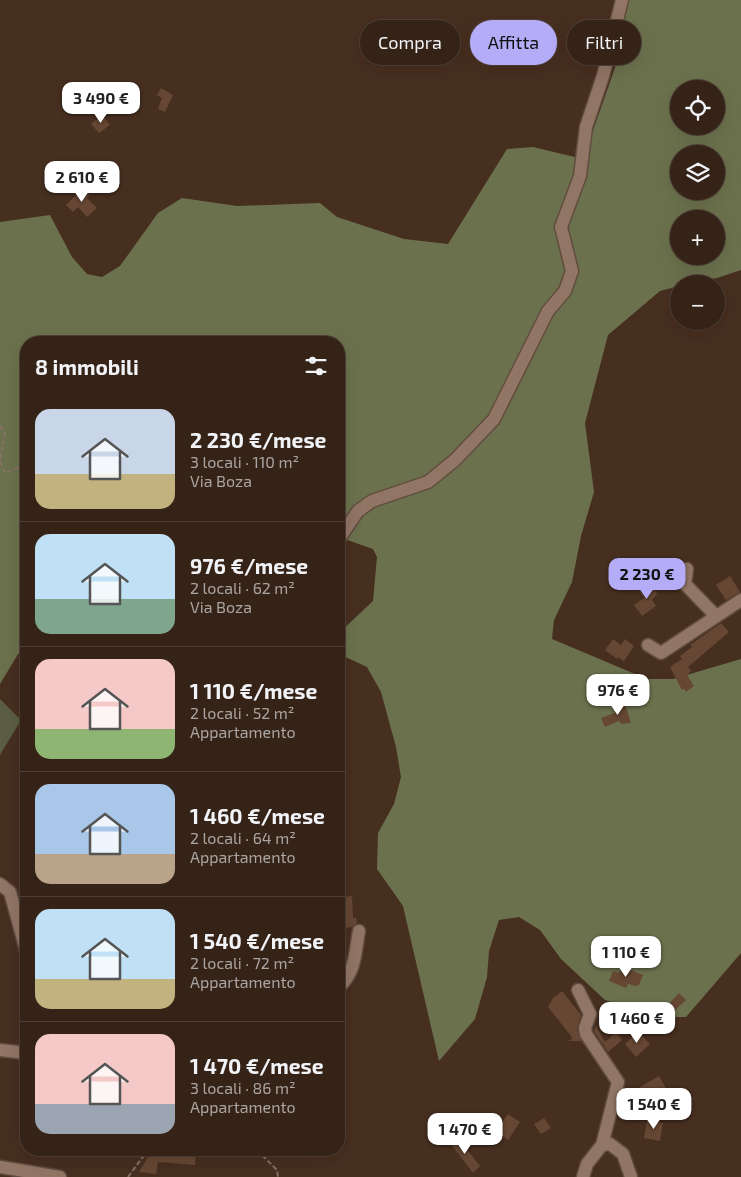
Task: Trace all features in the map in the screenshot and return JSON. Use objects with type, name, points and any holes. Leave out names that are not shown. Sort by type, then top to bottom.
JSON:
[{"type":"street","points":[[345,530],[358,511],[372,501],[428,482],[455,460],[494,419],[548,311],[565,291],[572,271],[561,227],[580,176],[586,127],[603,76],[622,0]]},
{"type":"street","points":[[686,569],[685,584],[716,616]]},
{"type":"street","points":[[648,645],[661,653],[741,600]]},
{"type":"street","points":[[0,884],[10,892],[13,898],[20,926]]},
{"type":"street","points":[[345,981],[349,977],[354,965],[359,931]]},
{"type":"street","points":[[578,990],[590,1014],[585,1028],[586,1034],[618,1082],[602,1145],[587,1164],[583,1177]]},
{"type":"street","points":[[0,1050],[20,1052]]},
{"type":"street","points":[[602,1145],[610,1144],[622,1154],[631,1177]]},
{"type":"street","points":[[0,1167],[60,1177]]},
{"type":"path","points":[[0,426],[5,432],[0,461],[5,473],[20,467]]},
{"type":"path","points":[[128,1177],[144,1156]]},
{"type":"path","points":[[262,1156],[276,1170],[278,1177]]},
{"type":"green space","points":[[619,0],[741,0],[741,270],[725,275],[670,275],[670,288],[660,291],[608,335],[585,423],[594,492],[581,536],[572,582],[554,620],[552,639],[647,679],[673,679],[741,659],[741,953],[686,1017],[657,1017],[605,1000],[561,959],[540,930],[519,917],[499,920],[489,951],[487,977],[475,1019],[439,1061],[403,906],[377,869],[378,833],[394,804],[401,777],[396,747],[381,692],[367,667],[345,657],[345,627],[373,601],[377,557],[373,549],[347,540],[345,541],[345,336],[20,336],[20,651],[0,684],[0,222],[50,215],[72,257],[87,274],[102,277],[120,266],[158,213],[182,198],[237,206],[320,203],[337,217],[404,239],[448,244],[507,149],[533,147],[583,159],[616,65],[641,65],[641,20],[621,20]]},
{"type":"green space","points":[[0,699],[20,719],[20,722],[0,755]]},
{"type":"building","points":[[161,88],[173,95],[165,112],[158,109],[162,98],[157,95]]},
{"type":"building","points":[[102,115],[110,125],[99,133],[91,124]]},
{"type":"building","points":[[83,188],[90,195],[87,198],[97,208],[87,217],[78,207],[73,212],[66,205]]},
{"type":"building","points":[[730,576],[740,592],[726,600],[716,585]]},
{"type":"building","points":[[651,583],[657,594],[652,600],[656,606],[642,616],[634,605],[644,598],[639,591]]},
{"type":"building","points":[[721,623],[729,632],[688,667],[691,671],[687,675],[694,686],[686,692],[684,689],[682,690],[670,667],[682,659],[680,656],[692,647],[690,645]]},
{"type":"building","points":[[613,639],[621,645],[625,639],[634,646],[624,661],[618,657],[617,659],[605,650]]},
{"type":"building","points":[[624,701],[631,723],[621,724],[619,721],[605,727],[601,718],[617,712],[614,705]]},
{"type":"building","points":[[352,896],[353,918],[356,918],[357,923],[352,927],[345,928],[345,897]]},
{"type":"building","points":[[625,968],[643,975],[639,985],[628,984],[626,988],[609,981],[613,971],[623,972]]},
{"type":"building","points":[[562,991],[581,1015],[577,1029],[581,1041],[568,1041],[572,1039],[571,1036],[548,1007],[553,998]]},
{"type":"building","points":[[679,993],[686,1000],[673,1012],[667,1006]]},
{"type":"building","points":[[596,1026],[605,1042],[616,1032],[622,1040],[608,1052],[594,1031]]},
{"type":"building","points":[[638,1032],[650,1044],[636,1057],[625,1044]]},
{"type":"building","points":[[659,1076],[667,1090],[648,1101],[640,1087]]},
{"type":"building","points":[[508,1114],[520,1122],[508,1140],[496,1131]]},
{"type":"building","points":[[544,1118],[551,1128],[541,1134],[534,1124]]},
{"type":"building","points":[[647,1120],[663,1123],[660,1141],[644,1138]]},
{"type":"building","points":[[457,1137],[480,1166],[473,1173],[450,1143]]},
{"type":"building","points":[[148,1156],[196,1156],[195,1165],[158,1162],[156,1174],[139,1172]]}]
